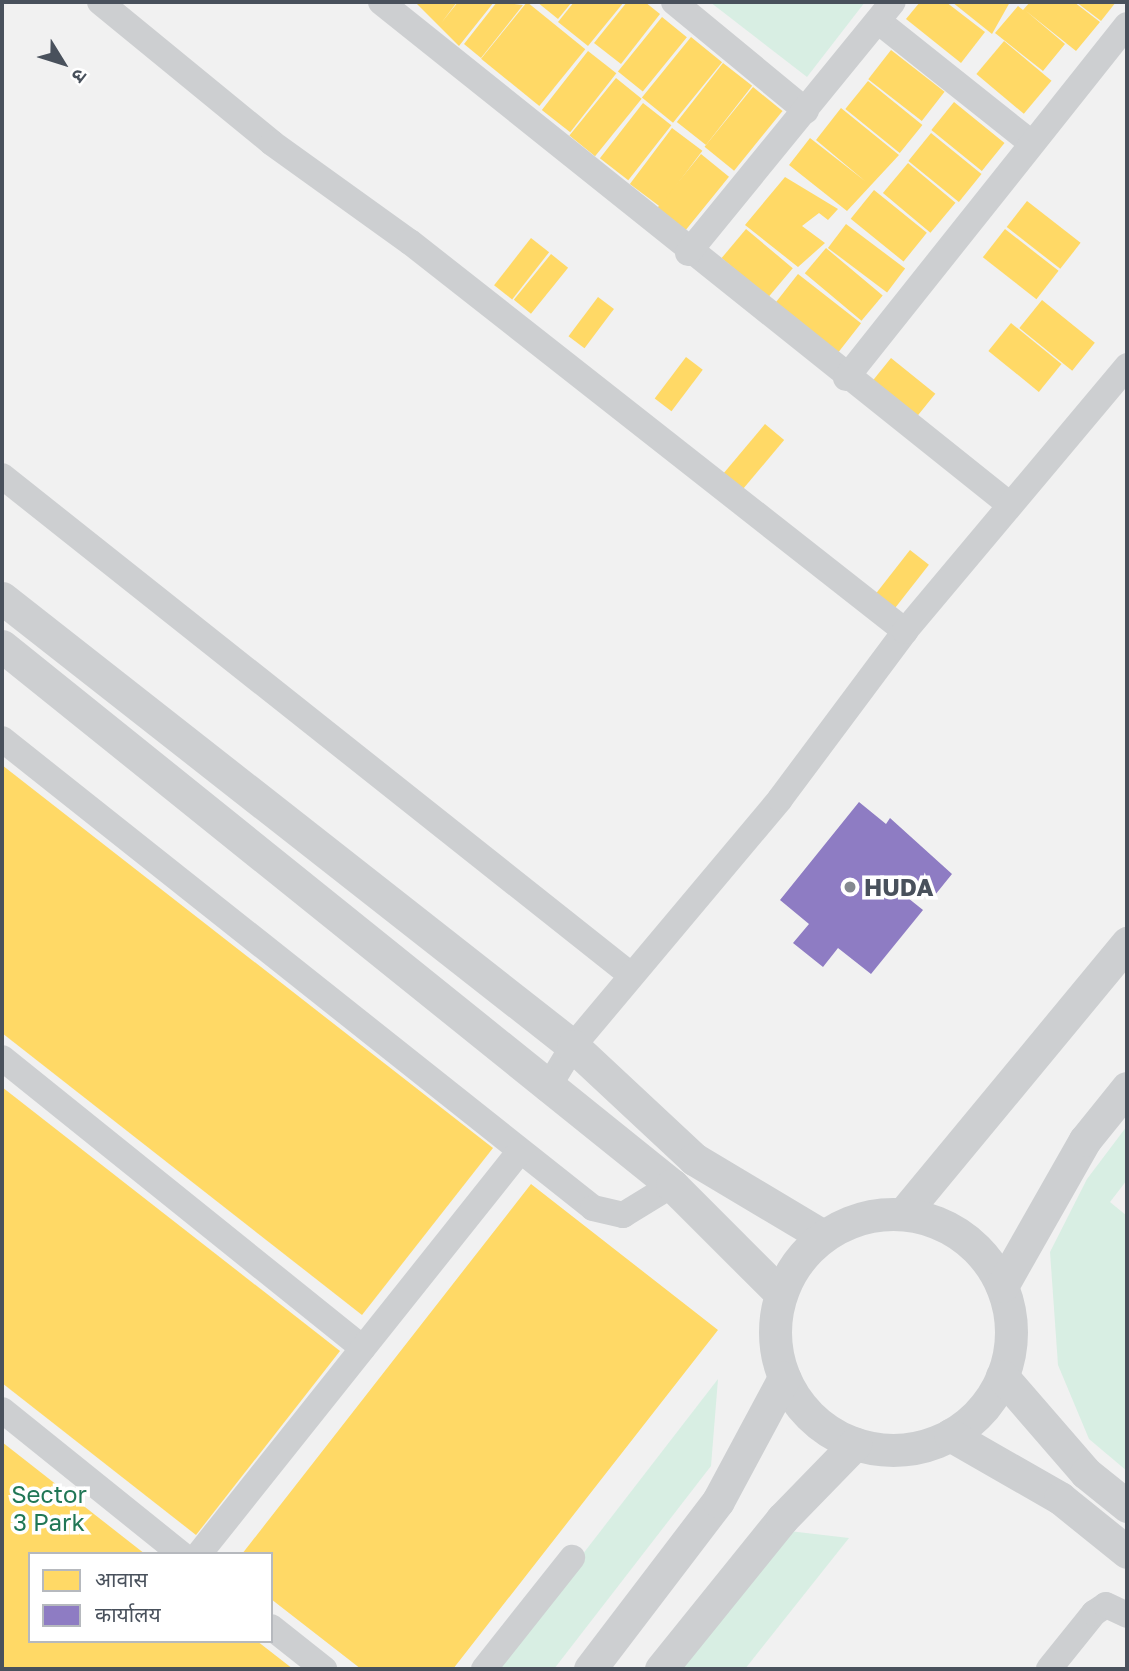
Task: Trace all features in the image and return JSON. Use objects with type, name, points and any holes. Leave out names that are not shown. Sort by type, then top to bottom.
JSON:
[{"type":"street","points":[[100,2],[272,143],[410,242],[905,631]]},
{"type":"street","points":[[381,2],[688,253],[1010,505]]},
{"type":"street","points":[[674,2],[806,111]]},
{"type":"street","points":[[688,253],[886,11],[1030,142]]},
{"type":"street","points":[[846,378],[1030,142],[1127,25]]},
{"type":"street","points":[[547,1088],[573,1046],[780,799],[905,631],[1127,366]]},
{"type":"street","points":[[2,476],[631,975]]},
{"type":"street","points":[[2,598],[573,1046],[694,1159],[823,1236]]},
{"type":"street","points":[[2,646],[547,1088],[672,1185],[781,1294]]},
{"type":"street","points":[[2,739],[520,1151],[608,1216],[623,1215],[672,1185]]},
{"type":"street","points":[[903,1214],[1127,943]]},
{"type":"street","points":[[2,1058],[362,1348]]},
{"type":"street","points":[[1002,1286],[1086,1140],[1127,1088]]},
{"type":"street","points":[[201,1552],[520,1151]]},
{"type":"street","points":[[903,1214],[963,1236],[1002,1286],[1010,1347],[1002,1376],[981,1410],[950,1435],[920,1447],[855,1444],[826,1430],[783,1378],[775,1331],[781,1294],[798,1262],[823,1236],[857,1220],[903,1214]]},
{"type":"street","points":[[1002,1376],[1086,1473],[1127,1506]]},
{"type":"street","points":[[590,1669],[718,1501],[783,1378]]},
{"type":"street","points":[[2,1410],[179,1552]]},
{"type":"street","points":[[950,1435],[1060,1498],[1127,1552]]},
{"type":"street","points":[[661,1669],[782,1519],[855,1444]]},
{"type":"street","points":[[484,1669],[572,1559]]},
{"type":"street","points":[[1049,1669],[1094,1613],[1106,1605],[1127,1615]]},
{"type":"street","points":[[273,1629],[324,1669]]},
{"type":"green space","points":[[710,2],[865,2],[807,77]]},
{"type":"green space","points":[[1127,1126],[1127,1180],[1110,1202],[1127,1216],[1127,1471],[1089,1439],[1058,1365],[1050,1252],[1087,1179]]},
{"type":"green space","points":[[718,1379],[711,1466],[554,1669],[494,1669]]},
{"type":"green space","points":[[789,1531],[849,1538],[745,1669],[677,1669]]},
{"type":"building: आवास","points":[[415,2],[457,2],[442,22],[458,2],[494,2],[459,46]]},
{"type":"building: आवास","points":[[497,2],[523,5],[481,58],[464,44]]},
{"type":"building: आवास","points":[[527,2],[585,49],[539,106],[481,59]]},
{"type":"building: आवास","points":[[537,2],[572,2],[558,19]]},
{"type":"building: आवास","points":[[574,2],[624,2],[588,46],[558,22]]},
{"type":"building: आवास","points":[[627,2],[645,2],[660,14],[621,64],[594,43]]},
{"type":"building: आवास","points":[[920,2],[946,2],[985,32],[961,63],[906,19]]},
{"type":"building: आवास","points":[[952,2],[1010,2],[992,34]]},
{"type":"building: आवास","points":[[1030,2],[1074,2],[1100,22],[1076,51],[1026,11],[1065,44],[1043,71],[995,33],[1018,6],[1023,10]]},
{"type":"building: आवास","points":[[1076,2],[1116,2],[1101,21]]},
{"type":"building: आवास","points":[[662,17],[687,37],[643,92],[618,71]]},
{"type":"building: आवास","points":[[691,37],[722,62],[673,123],[642,98]]},
{"type":"building: आवास","points":[[1004,41],[1051,81],[1024,114],[976,74]]},
{"type":"building: आवास","points":[[891,50],[945,92],[922,121],[868,79]]},
{"type":"building: आवास","points":[[588,51],[616,73],[570,132],[542,110]]},
{"type":"building: आवास","points":[[723,63],[752,86],[706,145],[677,122]]},
{"type":"building: आवास","points":[[616,78],[642,99],[595,156],[569,136]]},
{"type":"building: आवास","points":[[868,81],[922,125],[900,153],[845,109]]},
{"type":"building: आवास","points":[[753,87],[783,111],[734,171],[705,147]]},
{"type":"building: आवास","points":[[954,102],[1005,143],[982,171],[931,130]]},
{"type":"building: आवास","points":[[643,103],[671,125],[628,180],[600,158]]},
{"type":"building: आवास","points":[[841,108],[899,155],[847,211],[789,165],[810,138],[865,181],[816,140]]},
{"type":"building: आवास","points":[[672,128],[702,151],[660,207],[630,184]]},
{"type":"building: आवास","points":[[931,133],[982,174],[959,202],[908,161]]},
{"type":"building: आवास","points":[[701,154],[729,177],[680,237],[652,215]]},
{"type":"building: आवास","points":[[908,163],[955,203],[930,233],[883,193]]},
{"type":"building: आवास","points":[[785,177],[838,209],[828,220],[819,213],[802,226],[825,243],[798,267],[745,225]]},
{"type":"building: आवास","points":[[874,190],[927,233],[904,262],[851,219]]},
{"type":"building: आवास","points":[[1027,201],[1081,243],[1060,269],[1007,227]]},
{"type":"building: आवास","points":[[846,224],[905,269],[887,292],[828,248]]},
{"type":"building: आवास","points":[[746,229],[793,268],[768,297],[722,258]]},
{"type":"building: आवास","points":[[1005,229],[1059,271],[1036,299],[983,257]]},
{"type":"building: आवास","points":[[531,238],[549,252],[512,299],[494,285]]},
{"type":"building: आवास","points":[[826,248],[883,296],[861,321],[805,273]]},
{"type":"building: आवास","points":[[551,254],[568,268],[531,314],[514,300]]},
{"type":"building: आवास","points":[[798,274],[861,323],[836,355],[773,306]]},
{"type":"building: आवास","points":[[598,297],[614,309],[584,348],[569,336]]},
{"type":"building: आवास","points":[[1042,300],[1095,343],[1072,371],[1019,328]]},
{"type":"building: आवास","points":[[1011,323],[1062,364],[1039,392],[988,351]]},
{"type":"building: आवास","points":[[686,357],[703,370],[671,411],[655,399]]},
{"type":"building: आवास","points":[[891,358],[935,394],[915,420],[870,384]]},
{"type":"building: आवास","points":[[765,424],[784,440],[743,489],[724,473]]},
{"type":"building: आवास","points":[[910,550],[929,565],[891,613],[872,598]]},
{"type":"building: आवास","points":[[2,765],[493,1148],[362,1315],[2,1033]]},
{"type":"building: आवास","points":[[2,1087],[340,1351],[196,1535],[2,1383]]},
{"type":"building: आवास","points":[[531,1184],[718,1330],[453,1669],[361,1669],[273,1601],[273,1552],[244,1552]]},
{"type":"building: आवास","name":"Sector 3 Park","points":[[2,1442],[142,1552],[28,1552],[28,1643],[260,1643],[293,1669],[2,1669]]},
{"type":"building: कार्यालय","name":"HUDA","points":[[859,802],[886,824],[890,818],[952,874],[935,895],[915,879],[903,894],[923,910],[871,974],[838,948],[823,967],[793,943],[809,924],[780,900]]},
{"type":"place","name":"HUDA","points":[[850,887]]}]
